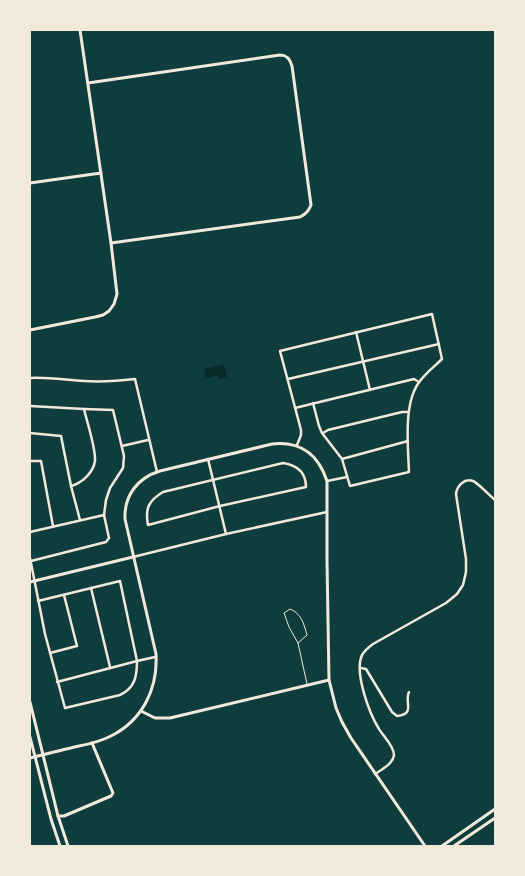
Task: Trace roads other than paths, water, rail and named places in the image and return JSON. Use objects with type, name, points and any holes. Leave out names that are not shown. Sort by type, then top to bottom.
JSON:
[{"type":"street","points":[[30,330],[103,315],[114,304],[116,294],[111,243],[80,30]]},
{"type":"street","points":[[88,83],[280,55],[284,55],[291,60],[292,66],[311,205],[305,214],[111,243]]},
{"type":"street","points":[[30,183],[101,173]]},
{"type":"street","points":[[297,445],[301,430],[280,351],[432,314],[442,359],[419,382],[408,412],[409,472],[350,486],[342,459],[322,433],[313,404]]},
{"type":"street","points":[[356,332],[370,390]]},
{"type":"street","points":[[288,379],[439,344]]},
{"type":"street","points":[[30,378],[42,377],[108,382],[135,380],[156,472]]},
{"type":"street","points":[[295,408],[414,379],[419,382]]},
{"type":"street","points":[[30,406],[113,410],[124,456],[122,468],[110,488],[106,500],[104,515],[109,538],[106,542],[30,559],[32,582],[65,708],[120,695],[132,687],[137,661],[120,581],[38,601]]},
{"type":"street","points":[[71,486],[77,485],[85,478],[95,463],[95,455],[84,409]]},
{"type":"street","points":[[322,433],[408,412]]},
{"type":"street","points":[[30,433],[61,436],[80,520]]},
{"type":"street","points":[[122,446],[148,440]]},
{"type":"street","points":[[342,459],[408,441]]},
{"type":"street","points":[[30,758],[103,740],[121,731],[128,725],[147,702],[156,673],[156,657],[125,519],[127,500],[137,484],[156,472],[208,459],[272,444],[297,445],[314,457],[323,470],[327,481],[329,680],[336,708],[354,743],[425,846]]},
{"type":"street","points":[[208,459],[226,534]]},
{"type":"street","points":[[30,461],[41,461],[53,526]]},
{"type":"street","points":[[283,462],[293,464],[301,471],[306,480],[306,487],[220,506],[148,525],[146,516],[148,506],[154,498],[163,492],[283,462]]},
{"type":"street","points":[[327,481],[347,477]]},
{"type":"street","points":[[375,774],[391,761],[394,754],[370,713],[363,691],[361,657],[373,644],[446,603],[457,594],[463,585],[466,559],[456,494],[460,483],[473,481],[495,500]]},
{"type":"street","points":[[32,582],[226,534],[327,512]]},
{"type":"street","points":[[30,532],[104,515]]},
{"type":"street","points":[[91,588],[111,667]]},
{"type":"street","points":[[50,653],[77,646],[64,595]]},
{"type":"street","points":[[57,682],[156,657]]},
{"type":"street","points":[[361,668],[366,669],[392,712],[397,716],[405,714],[408,710],[407,696],[409,692]]},
{"type":"street","points":[[141,711],[155,718],[170,718],[329,680]]},
{"type":"street","points":[[30,702],[58,816],[68,846]]},
{"type":"street","points":[[30,737],[51,819],[60,846]]},
{"type":"street","points":[[58,816],[64,816],[111,796],[113,793],[92,743]]},
{"type":"street","points":[[442,846],[495,809]]},
{"type":"street","points":[[454,846],[495,818]]},
{"type":"lane","points":[[298,643],[307,635],[303,621],[297,612],[290,609],[284,613],[298,643],[307,685]]},
{"type":"water","points":[[224,364],[227,377],[219,379],[218,375],[206,378],[204,369]]}]
